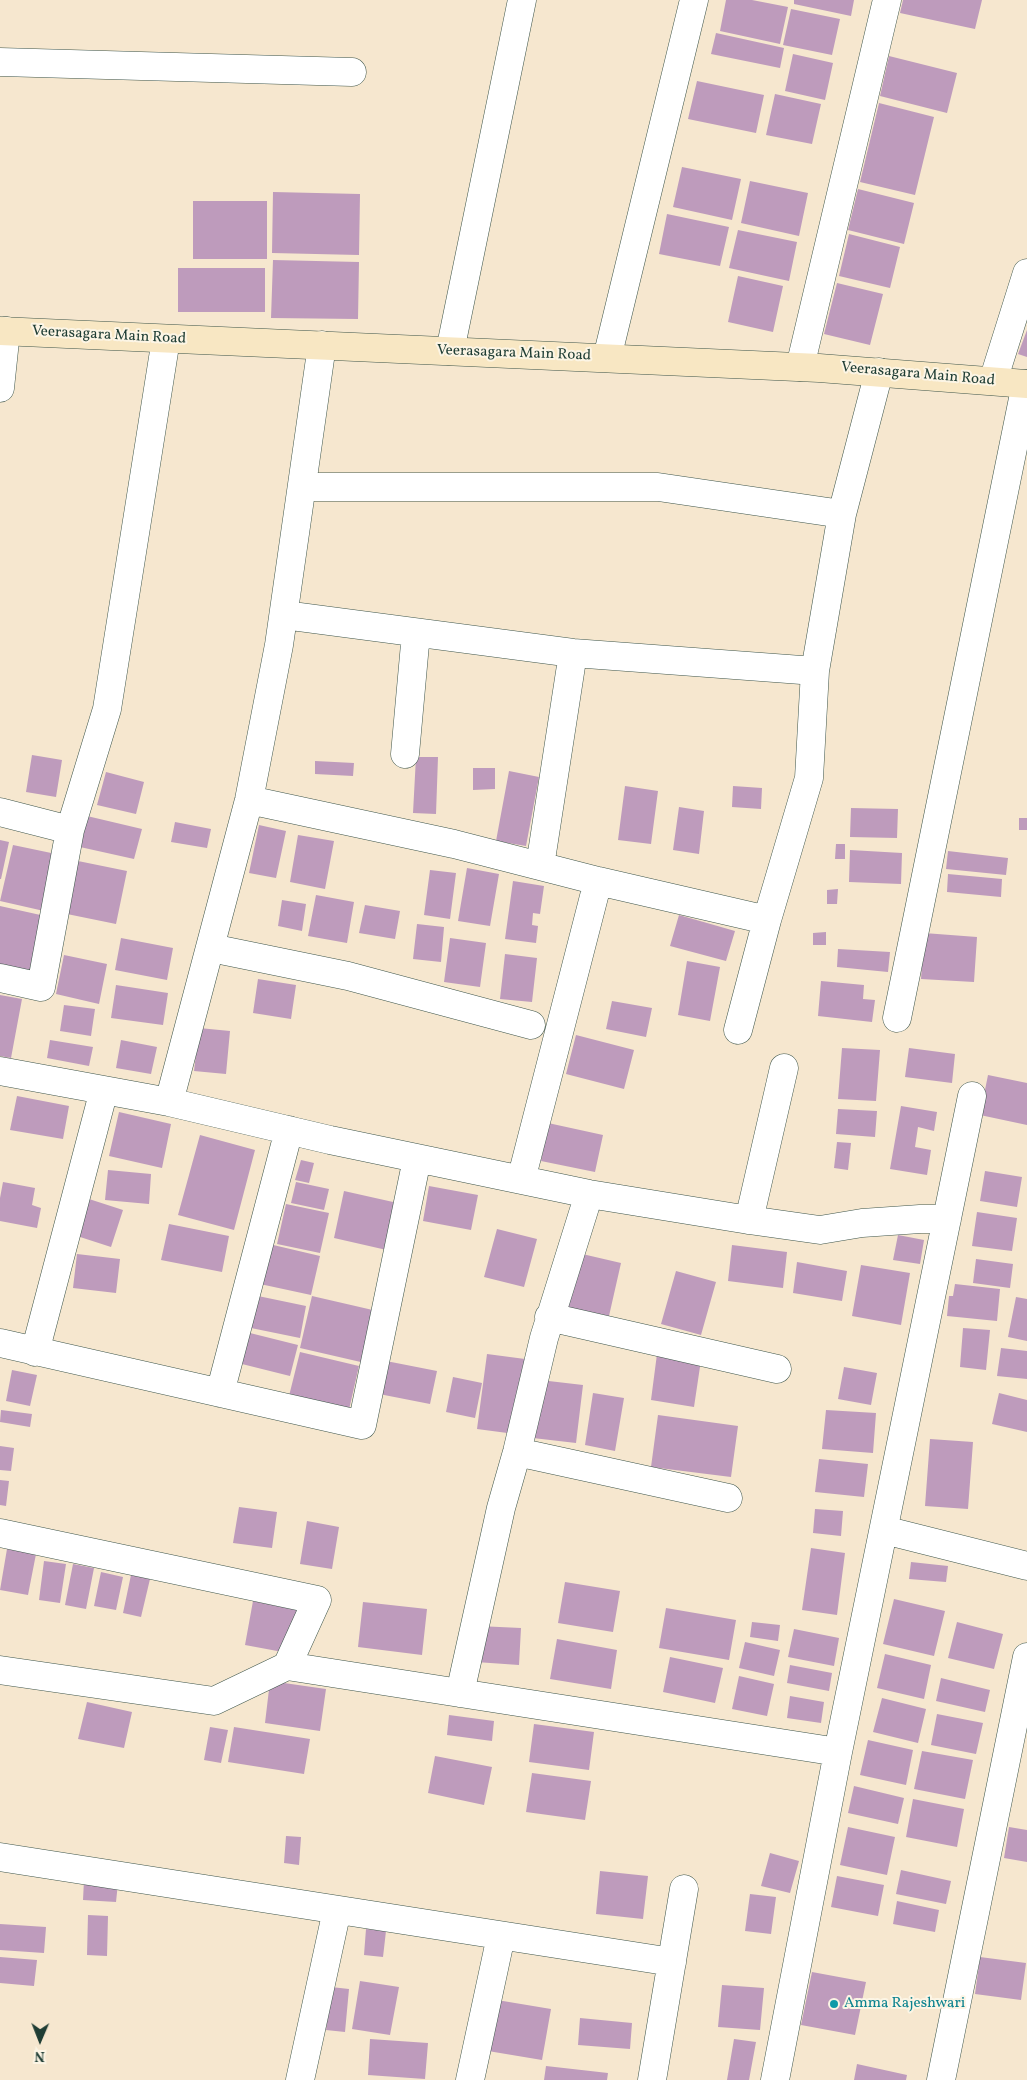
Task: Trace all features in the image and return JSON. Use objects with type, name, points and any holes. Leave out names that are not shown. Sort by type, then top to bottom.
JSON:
[{"type":"street","points":[[450,351],[522,0]]},
{"type":"street","points":[[607,358],[694,0]]},
{"type":"street","points":[[800,367],[887,0]]},
{"type":"street","points":[[0,62],[352,72]]},
{"type":"street","points":[[993,382],[1027,273]]},
{"type":"street","points":[[0,388],[3,331]]},
{"type":"street","name":"Veerasagara Main Road","points":[[3,331],[800,367],[1026,384]]},
{"type":"street","points":[[0,978],[41,987],[70,830],[107,709],[166,339]]},
{"type":"street","points":[[169,1102],[249,800],[284,615],[322,345]]},
{"type":"street","points":[[738,1030],[767,920],[809,778],[815,671],[842,514],[879,372]]},
{"type":"street","points":[[897,1018],[1026,384]]},
{"type":"street","points":[[302,487],[658,487],[842,514]]},
{"type":"street","points":[[284,615],[573,653],[815,671]]},
{"type":"street","points":[[405,754],[416,633]]},
{"type":"street","points":[[540,866],[573,653]]},
{"type":"street","points":[[249,800],[454,844],[598,881],[767,920]]},
{"type":"street","points":[[0,812],[70,830]]},
{"type":"street","points":[[521,1180],[598,881]]},
{"type":"street","points":[[211,948],[348,976],[531,1025]]},
{"type":"street","points":[[749,1220],[784,1068]]},
{"type":"street","points":[[0,1071],[169,1102],[417,1159],[589,1194],[749,1220],[820,1230],[862,1223],[947,1219]]},
{"type":"street","points":[[35,1352],[104,1090]]},
{"type":"street","points":[[775,2080],[838,1752],[972,1096]]},
{"type":"street","points":[[220,1393],[289,1130]]},
{"type":"street","points":[[0,1344],[362,1426],[417,1159]]},
{"type":"street","points":[[460,1693],[500,1508],[516,1452],[549,1318],[589,1194]]},
{"type":"street","points":[[549,1318],[777,1369]]},
{"type":"street","points":[[516,1452],[728,1498]]},
{"type":"street","points":[[884,1530],[1027,1566]]},
{"type":"street","points":[[0,1533],[317,1600],[287,1666]]},
{"type":"street","points":[[941,2080],[1027,1657]]},
{"type":"street","points":[[0,1670],[214,1700],[287,1666],[838,1752]]},
{"type":"street","points":[[0,1858],[672,1962]]},
{"type":"street","points":[[652,2080],[684,1889]]},
{"type":"street","points":[[300,2080],[337,1910]]},
{"type":"street","points":[[470,2080],[501,1936]]},
{"type":"building","points":[[726,0],[752,0],[788,7],[780,44],[720,31]]},
{"type":"building","points":[[794,0],[854,0],[851,16],[794,4]]},
{"type":"building","points":[[903,0],[982,0],[975,29],[900,13]]},
{"type":"building","points":[[791,9],[840,19],[832,55],[783,45]]},
{"type":"building","points":[[716,33],[784,48],[780,68],[711,54]]},
{"type":"building","points":[[793,54],[833,63],[825,100],[785,91]]},
{"type":"building","points":[[889,56],[957,73],[947,113],[880,96]]},
{"type":"building","points":[[697,81],[764,95],[756,133],[688,119]]},
{"type":"building","points":[[775,94],[821,104],[812,144],[766,135]]},
{"type":"building","points":[[879,103],[934,117],[915,195],[860,182]]},
{"type":"building","points":[[682,167],[741,179],[732,220],[673,207]]},
{"type":"building","points":[[750,181],[808,193],[799,236],[741,223]]},
{"type":"building","points":[[858,189],[914,203],[904,244],[848,230]]},
{"type":"building","points":[[273,192],[360,194],[359,255],[272,253]]},
{"type":"building","points":[[193,201],[267,201],[267,259],[193,259]]},
{"type":"building","points":[[667,214],[729,227],[720,266],[659,254]]},
{"type":"building","points":[[738,230],[797,242],[789,281],[729,268]]},
{"type":"building","points":[[849,234],[900,247],[890,288],[839,276]]},
{"type":"building","points":[[273,260],[359,262],[358,319],[271,318]]},
{"type":"building","points":[[178,268],[265,268],[265,312],[178,312]]},
{"type":"building","points":[[738,276],[783,286],[773,332],[728,322]]},
{"type":"building","points":[[837,283],[883,294],[870,345],[824,334]]},
{"type":"building","points":[[1027,330],[1027,357],[1018,354]]},
{"type":"building","points":[[32,755],[62,760],[56,797],[26,792]]},
{"type":"building","points":[[416,757],[438,757],[436,814],[413,813]]},
{"type":"building","points":[[315,761],[354,763],[353,776],[315,774]]},
{"type":"building","points":[[473,768],[495,768],[495,789],[473,790]]},
{"type":"building","points":[[509,771],[539,777],[526,846],[496,841]]},
{"type":"building","points":[[106,772],[144,782],[136,814],[97,805]]},
{"type":"building","points":[[625,786],[658,791],[651,844],[618,840]]},
{"type":"building","points":[[733,786],[762,788],[761,809],[732,807]]},
{"type":"building","points":[[679,807],[704,811],[699,854],[673,850]]},
{"type":"building","points":[[851,808],[898,809],[897,838],[850,837]]},
{"type":"building","points":[[87,816],[142,829],[134,859],[80,847]]},
{"type":"building","points":[[1019,818],[1027,818],[1027,830],[1019,830]]},
{"type":"building","points":[[175,822],[211,829],[207,848],[171,842]]},
{"type":"building","points":[[259,825],[286,831],[276,878],[249,873]]},
{"type":"building","points":[[298,835],[334,841],[325,889],[290,882]]},
{"type":"building","points":[[0,840],[9,842],[1,879],[0,879]]},
{"type":"building","points":[[836,844],[845,844],[845,859],[835,859]]},
{"type":"building","points":[[13,845],[56,854],[44,911],[0,901]]},
{"type":"building","points":[[850,850],[902,853],[901,884],[849,882]]},
{"type":"building","points":[[948,851],[1008,858],[1006,875],[946,869]]},
{"type":"building","points":[[78,861],[127,871],[116,924],[67,914]]},
{"type":"building","points":[[467,868],[499,874],[490,926],[458,921]]},
{"type":"building","points":[[430,870],[456,873],[450,919],[424,915]]},
{"type":"building","points":[[948,874],[1002,879],[1001,897],[947,892]]},
{"type":"building","points":[[513,881],[544,886],[540,914],[533,913],[532,925],[538,926],[536,943],[505,939]]},
{"type":"building","points":[[838,889],[837,904],[827,904],[827,890]]},
{"type":"building","points":[[316,895],[354,902],[347,943],[308,936]]},
{"type":"building","points":[[282,900],[306,904],[302,931],[278,926]]},
{"type":"building","points":[[365,905],[400,911],[395,939],[359,933]]},
{"type":"building","points":[[0,906],[45,916],[32,973],[0,966]]},
{"type":"building","points":[[679,915],[735,931],[726,961],[670,946]]},
{"type":"building","points":[[417,924],[444,927],[441,962],[413,959]]},
{"type":"building","points":[[826,932],[826,945],[813,945],[813,933]]},
{"type":"building","points":[[924,933],[977,937],[974,982],[921,979]]},
{"type":"building","points":[[121,938],[173,948],[167,980],[115,970]]},
{"type":"building","points":[[450,938],[486,943],[480,987],[444,982]]},
{"type":"building","points":[[838,949],[890,952],[888,972],[837,967]]},
{"type":"building","points":[[505,954],[537,958],[532,1002],[500,999]]},
{"type":"building","points":[[64,955],[107,964],[99,1004],[56,994]]},
{"type":"building","points":[[687,961],[720,967],[710,1021],[678,1015]]},
{"type":"building","points":[[258,979],[296,985],[291,1019],[253,1013]]},
{"type":"building","points":[[821,981],[864,985],[863,999],[875,1000],[872,1022],[818,1016]]},
{"type":"building","points":[[116,985],[168,993],[163,1025],[111,1018]]},
{"type":"building","points":[[0,995],[22,999],[11,1058],[0,1056]]},
{"type":"building","points":[[612,1001],[652,1008],[646,1037],[606,1029]]},
{"type":"building","points":[[64,1005],[95,1009],[91,1036],[60,1031]]},
{"type":"building","points":[[199,1028],[230,1031],[226,1074],[194,1071]]},
{"type":"building","points":[[576,1035],[634,1050],[624,1089],[566,1074]]},
{"type":"building","points":[[50,1040],[93,1047],[89,1066],[47,1058]]},
{"type":"building","points":[[121,1040],[157,1047],[151,1074],[116,1068]]},
{"type":"building","points":[[842,1048],[880,1050],[876,1101],[838,1099]]},
{"type":"building","points":[[909,1048],[955,1054],[952,1083],[905,1077]]},
{"type":"building","points":[[988,1075],[1027,1083],[1027,1125],[980,1115]]},
{"type":"building","points":[[17,1096],[69,1106],[63,1139],[10,1130]]},
{"type":"building","points":[[901,1106],[937,1112],[934,1131],[918,1127],[915,1147],[931,1150],[927,1175],[890,1169]]},
{"type":"building","points":[[838,1109],[877,1111],[875,1137],[836,1134]]},
{"type":"building","points":[[119,1112],[171,1124],[162,1168],[109,1156]]},
{"type":"building","points":[[548,1123],[603,1135],[595,1172],[541,1161]]},
{"type":"building","points":[[200,1135],[255,1150],[234,1230],[178,1215]]},
{"type":"building","points":[[837,1142],[851,1143],[848,1170],[834,1168]]},
{"type":"building","points":[[301,1160],[314,1163],[309,1183],[295,1180]]},
{"type":"building","points":[[108,1170],[151,1174],[149,1204],[105,1200]]},
{"type":"building","points":[[985,1171],[1022,1177],[1017,1207],[980,1201]]},
{"type":"building","points":[[3,1182],[35,1188],[32,1205],[41,1208],[37,1228],[0,1221],[0,1198]]},
{"type":"building","points":[[296,1182],[329,1189],[324,1210],[291,1203]]},
{"type":"building","points":[[429,1186],[478,1195],[471,1230],[423,1221]]},
{"type":"building","points":[[344,1191],[402,1204],[391,1251],[334,1238]]},
{"type":"building","points":[[89,1199],[123,1210],[111,1247],[77,1236]]},
{"type":"building","points":[[286,1204],[329,1213],[320,1253],[277,1244]]},
{"type":"building","points":[[977,1212],[1017,1218],[1012,1251],[972,1246]]},
{"type":"building","points":[[169,1224],[229,1236],[222,1272],[161,1260]]},
{"type":"building","points":[[497,1229],[537,1239],[524,1287],[484,1277]]},
{"type":"building","points":[[898,1235],[924,1240],[920,1264],[893,1260]]},
{"type":"building","points":[[269,1244],[320,1256],[311,1295],[260,1284]]},
{"type":"building","points":[[732,1245],[787,1252],[783,1288],[728,1281]]},
{"type":"building","points":[[578,1253],[621,1263],[609,1316],[566,1307]]},
{"type":"building","points":[[77,1254],[120,1259],[116,1293],[73,1288]]},
{"type":"building","points":[[976,1259],[1013,1264],[1010,1288],[973,1283]]},
{"type":"building","points":[[797,1262],[847,1271],[842,1301],[793,1293]]},
{"type":"building","points":[[861,1265],[910,1273],[901,1325],[852,1316]]},
{"type":"building","points":[[676,1271],[716,1282],[701,1335],[661,1324]]},
{"type":"building","points":[[955,1284],[1000,1289],[997,1321],[947,1316],[949,1296],[953,1296]]},
{"type":"building","points":[[258,1296],[306,1306],[300,1338],[251,1328]]},
{"type":"building","points":[[312,1296],[377,1311],[365,1363],[300,1348]]},
{"type":"building","points":[[1016,1297],[1027,1299],[1027,1341],[1008,1337]]},
{"type":"building","points":[[963,1328],[990,1330],[986,1370],[960,1367]]},
{"type":"building","points":[[250,1333],[298,1345],[290,1376],[242,1364]]},
{"type":"building","points":[[1001,1348],[1027,1351],[1027,1379],[997,1376]]},
{"type":"building","points":[[300,1352],[359,1366],[348,1414],[288,1400]]},
{"type":"building","points":[[487,1354],[525,1359],[515,1434],[477,1429]]},
{"type":"building","points":[[657,1354],[701,1360],[694,1407],[651,1400]]},
{"type":"building","points":[[381,1360],[437,1371],[430,1404],[374,1393]]},
{"type":"building","points":[[844,1367],[877,1373],[871,1405],[838,1399]]},
{"type":"building","points":[[12,1370],[37,1375],[30,1406],[6,1401]]},
{"type":"building","points":[[453,1377],[482,1383],[475,1418],[446,1412]]},
{"type":"building","points":[[540,1380],[583,1385],[576,1443],[533,1438]]},
{"type":"building","points":[[593,1393],[624,1398],[615,1451],[585,1445]]},
{"type":"building","points":[[999,1393],[1027,1400],[1027,1432],[992,1424]]},
{"type":"building","points":[[1,1410],[32,1414],[30,1427],[0,1422]]},
{"type":"building","points":[[826,1410],[876,1413],[873,1453],[822,1449]]},
{"type":"building","points":[[658,1415],[738,1426],[731,1477],[651,1467]]},
{"type":"building","points":[[930,1439],[973,1442],[968,1509],[925,1506]]},
{"type":"building","points":[[0,1446],[14,1448],[11,1471],[0,1470]]},
{"type":"building","points":[[819,1459],[868,1464],[864,1497],[815,1492]]},
{"type":"building","points":[[0,1480],[9,1481],[6,1506],[0,1505]]},
{"type":"building","points":[[239,1507],[277,1512],[272,1548],[233,1543]]},
{"type":"building","points":[[815,1509],[843,1511],[841,1536],[813,1533]]},
{"type":"building","points":[[307,1521],[339,1527],[332,1569],[300,1564]]},
{"type":"building","points":[[811,1548],[845,1553],[837,1615],[802,1610]]},
{"type":"building","points":[[7,1549],[36,1554],[28,1595],[0,1590]]},
{"type":"building","points":[[44,1561],[66,1564],[60,1603],[39,1600]]},
{"type":"building","points":[[911,1562],[948,1566],[946,1582],[909,1579]]},
{"type":"building","points":[[73,1564],[94,1568],[86,1609],[65,1605]]},
{"type":"building","points":[[101,1572],[123,1577],[116,1610],[94,1606]]},
{"type":"building","points":[[131,1575],[150,1579],[141,1617],[123,1613]]},
{"type":"building","points":[[565,1582],[620,1591],[613,1632],[558,1623]]},
{"type":"building","points":[[894,1599],[945,1611],[934,1656],[883,1644]]},
{"type":"building","points":[[253,1601],[297,1610],[288,1653],[245,1645]]},
{"type":"building","points":[[363,1602],[427,1609],[422,1655],[358,1647]]},
{"type":"building","points":[[666,1608],[736,1620],[729,1660],[659,1648]]},
{"type":"building","points":[[752,1622],[780,1625],[778,1641],[750,1637]]},
{"type":"building","points":[[957,1622],[1003,1634],[994,1669],[948,1658]]},
{"type":"building","points":[[478,1626],[521,1628],[519,1665],[476,1662]]},
{"type":"building","points":[[794,1629],[839,1638],[834,1666],[788,1657]]},
{"type":"building","points":[[557,1639],[617,1650],[611,1689],[550,1679]]},
{"type":"building","points":[[745,1642],[780,1650],[774,1676],[739,1668]]},
{"type":"building","points":[[885,1654],[931,1665],[924,1699],[877,1688]]},
{"type":"building","points":[[670,1657],[723,1668],[715,1703],[663,1692]]},
{"type":"building","points":[[790,1665],[832,1673],[829,1691],[787,1683]]},
{"type":"building","points":[[739,1676],[774,1684],[767,1716],[732,1709]]},
{"type":"building","points":[[941,1678],[990,1690],[985,1712],[936,1701]]},
{"type":"building","points":[[270,1681],[326,1689],[320,1731],[265,1723]]},
{"type":"building","points":[[790,1696],[824,1702],[821,1723],[787,1718]]},
{"type":"building","points":[[882,1698],[926,1709],[918,1743],[873,1732]]},
{"type":"building","points":[[87,1702],[132,1712],[124,1748],[78,1739]]},
{"type":"building","points":[[937,1714],[983,1723],[976,1754],[931,1745]]},
{"type":"building","points":[[449,1715],[494,1721],[492,1741],[447,1735]]},
{"type":"building","points":[[534,1724],[594,1732],[589,1770],[529,1762]]},
{"type":"building","points":[[210,1727],[228,1730],[221,1763],[204,1760]]},
{"type":"building","points":[[234,1727],[310,1739],[304,1774],[228,1762]]},
{"type":"building","points":[[868,1740],[913,1750],[906,1785],[860,1775]]},
{"type":"building","points":[[922,1751],[973,1760],[965,1799],[914,1789]]},
{"type":"building","points":[[435,1756],[492,1767],[484,1805],[428,1793]]},
{"type":"building","points":[[532,1773],[591,1781],[585,1820],[526,1812]]},
{"type":"building","points":[[854,1786],[904,1798],[898,1824],[848,1813]]},
{"type":"building","points":[[913,1799],[964,1809],[957,1847],[906,1837]]},
{"type":"building","points":[[848,1827],[895,1837],[887,1875],[840,1865]]},
{"type":"building","points":[[1009,1827],[1027,1830],[1027,1862],[1004,1858]]},
{"type":"building","points":[[286,1836],[301,1837],[299,1865],[284,1863]]},
{"type":"building","points":[[770,1853],[799,1861],[790,1893],[761,1886]]},
{"type":"building","points":[[901,1870],[951,1881],[946,1904],[896,1894]]},
{"type":"building","points":[[600,1871],[648,1876],[643,1919],[596,1914]]},
{"type":"building","points":[[837,1876],[884,1885],[878,1916],[831,1907]]},
{"type":"building","points":[[84,1880],[118,1883],[116,1902],[83,1900]]},
{"type":"building","points":[[750,1894],[776,1897],[771,1934],[745,1931]]},
{"type":"building","points":[[897,1901],[939,1910],[935,1932],[893,1924]]},
{"type":"building","points":[[88,1915],[108,1916],[107,1956],[87,1955]]},
{"type":"building","points":[[0,1924],[46,1927],[44,1953],[0,1950]]},
{"type":"building","points":[[366,1929],[386,1931],[383,1957],[364,1955]]},
{"type":"building","points":[[0,1957],[37,1960],[34,1986],[0,1983]]},
{"type":"building","points":[[980,1957],[1026,1963],[1021,2000],[975,1994]]},
{"type":"building","name":"Amma Rajeshwari","points":[[812,1972],[866,1982],[855,2035],[801,2025]]},
{"type":"building","points":[[360,1981],[399,1987],[390,2035],[352,2029]]},
{"type":"building","points":[[722,1985],[764,1988],[760,2030],[718,2027]]},
{"type":"building","points":[[331,1987],[349,1989],[345,2032],[326,2030]]},
{"type":"building","points":[[497,2000],[551,2009],[542,2060],[488,2051]]},
{"type":"building","points":[[580,2018],[632,2023],[630,2049],[578,2045]]},
{"type":"building","points":[[370,2039],[428,2043],[425,2079],[368,2075]]},
{"type":"building","points":[[734,2039],[756,2042],[749,2080],[727,2080]]},
{"type":"building","points":[[857,2064],[907,2075],[906,2080],[854,2080]]},
{"type":"building","points":[[546,2066],[608,2073],[607,2080],[544,2080]]},
{"type":"place","name":"Amma Rajeshwari","points":[[834,2004]]}]
